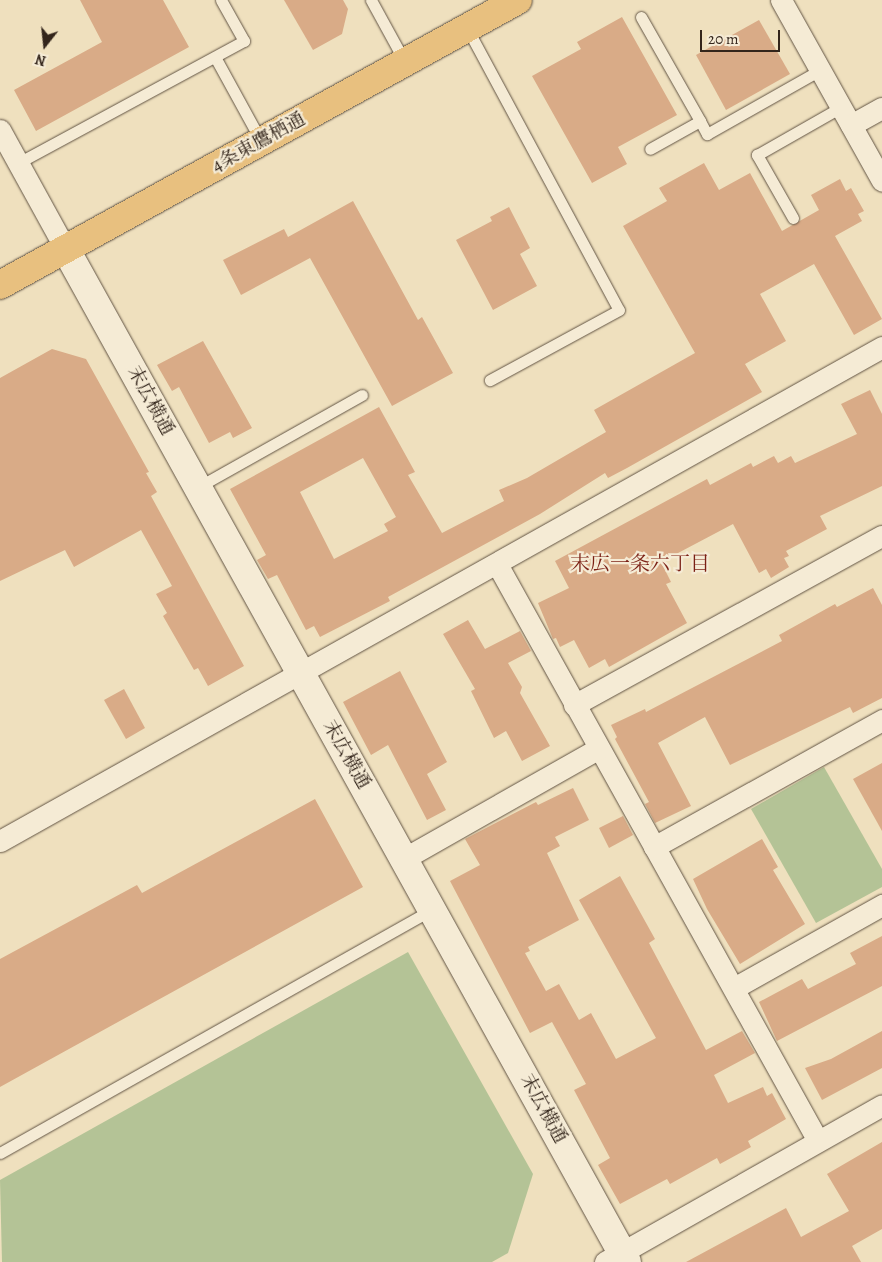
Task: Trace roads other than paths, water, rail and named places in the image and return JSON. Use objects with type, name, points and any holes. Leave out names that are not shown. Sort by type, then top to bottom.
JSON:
[{"type":"highway","name":"4条東鷹栖通","points":[[0,286],[65,248],[467,28],[488,7],[518,0]]},
{"type":"street","points":[[781,0],[882,181]]},
{"type":"street","points":[[846,116],[882,108]]},
{"type":"street","points":[[0,130],[65,248]]},
{"type":"street","name":"末広横通","points":[[65,248],[433,909],[618,1259]]},
{"type":"street","points":[[0,841],[882,347]]},
{"type":"street","points":[[574,705],[882,536]]},
{"type":"street","points":[[497,564],[818,1141]]},
{"type":"street","points":[[654,847],[882,720]]},
{"type":"street","points":[[405,858],[598,748]]},
{"type":"street","points":[[734,988],[882,905]]},
{"type":"street","points":[[618,1259],[882,1105]]},
{"type":"lane","points":[[18,163],[244,41],[222,0]]},
{"type":"lane","points":[[370,0],[405,62]]},
{"type":"lane","points":[[641,17],[707,134],[820,70]]},
{"type":"lane","points":[[467,28],[619,310],[490,380]]},
{"type":"lane","points":[[215,57],[262,141]]},
{"type":"lane","points":[[793,218],[757,155],[846,116]]},
{"type":"lane","points":[[650,149],[700,121]]},
{"type":"lane","points":[[198,488],[362,395]]},
{"type":"lane","points":[[0,1153],[433,909]]},
{"type":"district","name":"末広一条六丁目","points":[[640,563]]}]
